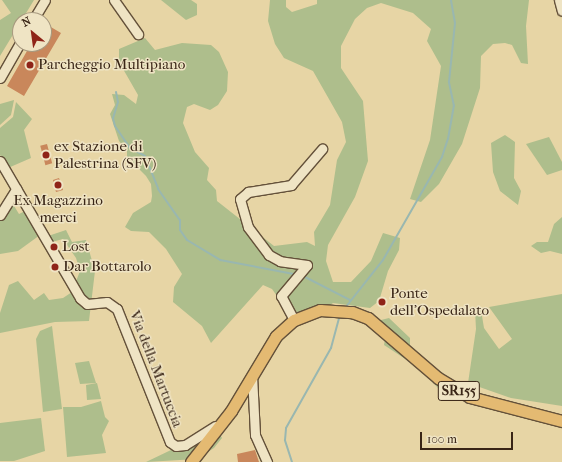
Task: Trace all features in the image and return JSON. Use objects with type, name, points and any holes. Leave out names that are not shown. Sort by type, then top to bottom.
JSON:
[{"type":"main road","name":"SR155","points":[[191,462],[228,416],[273,340],[294,320],[320,310],[360,314],[376,323],[436,376],[460,392],[482,402],[562,421]]},
{"type":"street","points":[[38,12],[45,0]]},
{"type":"street","points":[[114,0],[138,34]]},
{"type":"street","points":[[559,0],[562,11]]},
{"type":"street","points":[[0,78],[15,52]]},
{"type":"street","points":[[294,320],[281,298],[307,267],[305,263],[280,261],[268,253],[248,227],[240,199],[248,192],[291,184],[322,149]]},
{"type":"street","points":[[0,161],[16,190],[0,215]]},
{"type":"street","name":"Via della Martuccia","points":[[16,190],[82,301],[90,304],[109,303],[118,311],[172,444],[180,447],[194,442],[228,416]]},
{"type":"street","points":[[252,374],[259,462]]},
{"type":"street","points":[[257,440],[267,462]]},
{"type":"green space","points":[[2,0],[34,0],[27,12],[12,12],[12,36],[0,56],[0,20],[11,13]]},
{"type":"green space","points":[[161,0],[191,0],[197,4],[197,15],[186,20]]},
{"type":"green space","points":[[270,0],[286,0],[286,7],[292,12],[317,4],[317,0],[529,0],[526,26],[528,64],[521,63],[512,45],[505,43],[493,44],[481,56],[480,88],[462,144],[439,184],[421,202],[410,199],[430,140],[441,66],[427,41],[431,29],[413,13],[381,3],[367,8],[355,19],[341,46],[341,68],[363,101],[368,161],[355,197],[328,245],[326,261],[333,282],[351,282],[371,261],[383,233],[400,238],[399,250],[388,271],[379,301],[370,308],[333,303],[323,310],[294,320],[272,289],[263,285],[211,343],[202,326],[173,302],[174,287],[182,274],[166,249],[149,232],[131,231],[125,227],[133,213],[151,202],[152,196],[151,184],[146,176],[127,157],[127,151],[119,141],[110,114],[115,105],[112,94],[124,95],[136,104],[138,95],[119,62],[119,49],[145,38],[155,50],[182,43],[211,45],[219,52],[228,72],[227,91],[218,105],[210,110],[194,104],[187,107],[183,123],[195,152],[209,168],[207,180],[216,190],[217,201],[274,246],[307,242],[315,246],[314,232],[330,205],[337,160],[346,142],[342,122],[313,71],[284,58],[275,44],[268,21]]},
{"type":"green space","points":[[14,100],[11,115],[0,125],[0,104]]},
{"type":"green space","points":[[16,102],[32,119],[24,130],[31,158],[8,168],[0,155],[0,128],[13,117]]},
{"type":"green space","points":[[505,135],[515,142],[514,178],[521,191],[518,205],[500,191],[493,172],[491,143]]},
{"type":"green space","points":[[549,137],[562,162],[562,170],[547,175],[526,144]]},
{"type":"green space","points":[[11,201],[19,214],[25,211],[40,235],[18,251],[0,254],[0,219]]},
{"type":"green space","points":[[562,217],[562,254],[550,251],[541,253],[531,246],[537,242],[548,242],[554,224]]},
{"type":"green space","points":[[66,230],[72,242],[86,240],[95,271],[89,321],[55,322],[0,333],[0,313],[9,285],[18,281],[34,300],[44,293],[49,300],[63,298],[72,292],[80,271],[76,258],[63,239],[52,242],[48,236]]},
{"type":"green space","points":[[562,294],[562,406],[511,398],[468,383],[476,329],[475,310],[481,310],[484,328],[499,349],[512,339],[489,307]]},
{"type":"green space","points":[[389,318],[410,338],[410,347],[453,393],[449,394],[438,388],[419,368],[384,345],[385,339],[379,324],[381,320]]},
{"type":"green space","points":[[52,326],[62,409],[43,412],[36,339],[40,331]]},
{"type":"green space","points":[[89,361],[96,383],[80,384],[75,363]]},
{"type":"green space","points":[[97,383],[101,399],[87,400],[86,385]]},
{"type":"green space","points":[[101,401],[105,417],[109,421],[102,435],[106,453],[67,457],[63,407],[81,407]]},
{"type":"green space","points":[[41,418],[45,451],[14,461],[0,461],[0,423]]},
{"type":"green space","points":[[219,433],[222,438],[214,448],[197,459],[146,462],[171,450],[190,447],[207,435]]},
{"type":"building","name":"Parcheggio Multipiano","points":[[52,28],[61,33],[52,48]]},
{"type":"building","name":"Parcheggio Multipiano","points":[[26,52],[50,52],[24,96],[7,86]]},
{"type":"building","name":"ex Stazione di Palestrina (SFV)","points":[[47,144],[52,163],[45,165],[40,146]]},
{"type":"building","name":"Ex Magazzino merci","points":[[59,178],[63,190],[56,192],[53,180]]},
{"type":"building","points":[[255,450],[259,462],[238,462],[237,454]]},
{"type":"waterway","points":[[345,308],[383,260],[442,157],[448,139],[454,106],[449,82],[455,23],[451,0]]},
{"type":"waterway","points":[[116,92],[118,102],[113,118],[115,126],[130,148],[145,156],[158,189],[180,220],[180,230],[187,240],[220,260],[294,274]]},
{"type":"waterway","points":[[303,276],[350,300]]},
{"type":"waterway","points":[[292,462],[285,440],[286,428],[331,348],[340,315]]},
{"type":"place","name":"Parcheggio Multipiano","points":[[30,65]]},
{"type":"place","name":"ex Stazione di Palestrina (SFV)","points":[[46,155]]},
{"type":"place","name":"Ex Magazzino merci","points":[[58,185]]},
{"type":"place","name":"Lost","points":[[54,247]]},
{"type":"place","name":"Dar Bottarolo","points":[[55,267]]},
{"type":"place","name":"Ponte dell'Ospedalato","points":[[382,302]]}]
